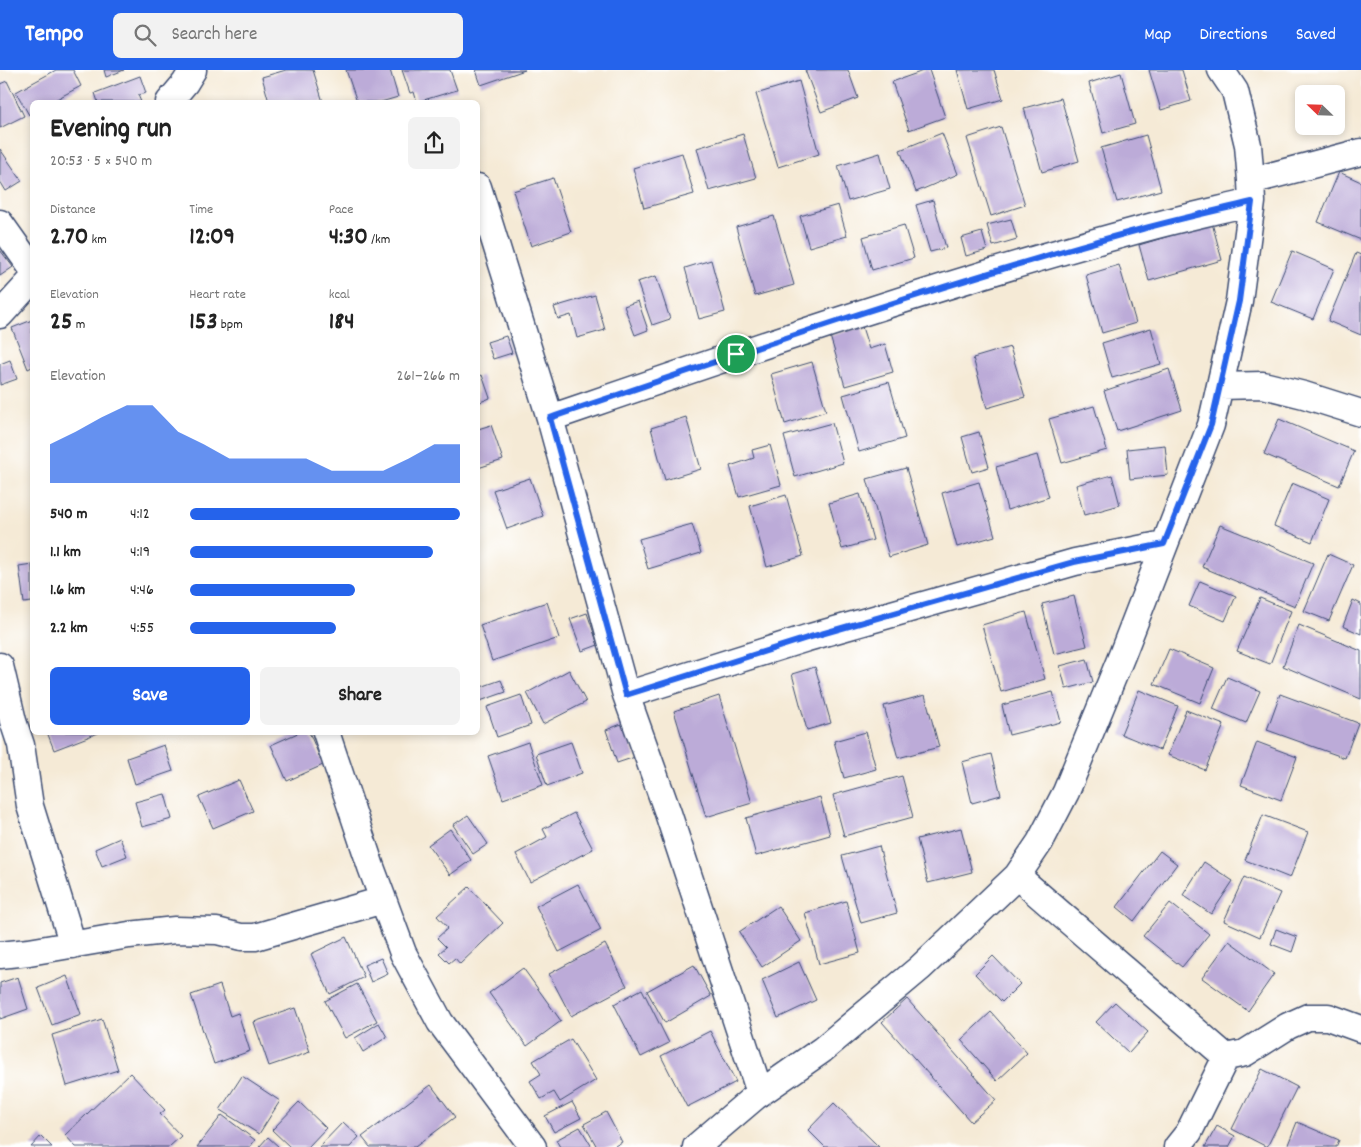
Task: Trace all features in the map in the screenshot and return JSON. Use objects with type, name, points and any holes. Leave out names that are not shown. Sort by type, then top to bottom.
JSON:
[{"type":"street","points":[[171,100],[194,70]]},
{"type":"street","points":[[696,1147],[760,1093],[822,1050],[920,968],[1017,876],[1040,842],[1066,792],[1122,655],[1211,425],[1239,301],[1251,192],[1248,145],[1235,91],[1221,70]]},
{"type":"street","points":[[550,418],[736,354],[952,285],[1142,229],[1361,152]]},
{"type":"street","points":[[480,193],[550,418],[626,695],[668,813],[760,1093]]},
{"type":"street","points":[[0,223],[30,265]]},
{"type":"street","points":[[0,315],[30,282]]},
{"type":"street","points":[[1220,386],[1263,385],[1361,413]]},
{"type":"street","points":[[626,695],[807,638],[1074,562],[1164,544]]},
{"type":"street","points":[[0,666],[13,721],[21,745],[30,806],[73,945]]},
{"type":"street","points":[[327,735],[403,953],[440,1022],[533,1147]]},
{"type":"street","points":[[1017,876],[1226,1057]]},
{"type":"street","points":[[0,956],[129,935],[175,930],[216,931],[255,937],[286,930],[383,900]]},
{"type":"street","points":[[1226,1057],[1245,1053],[1288,1026],[1308,1016],[1328,1017],[1361,1029]]},
{"type":"street","points":[[1177,1147],[1188,1132],[1226,1057]]},
{"type":"building","points":[[56,70],[73,70],[81,86],[55,100],[30,100],[29,115],[16,92]]},
{"type":"building","points":[[104,70],[124,70],[106,77]]},
{"type":"building","points":[[286,70],[313,70],[322,100],[268,100],[262,77]]},
{"type":"building","points":[[346,70],[390,70],[398,97],[388,100],[356,100]]},
{"type":"building","points":[[402,70],[450,70],[457,90],[424,100],[416,100],[414,92],[410,93]]},
{"type":"building","points":[[476,70],[525,70],[481,85]]},
{"type":"building","points":[[805,70],[848,70],[858,98],[821,112]]},
{"type":"building","points":[[929,70],[945,117],[909,130],[892,82]]},
{"type":"building","points":[[957,70],[994,70],[1003,99],[968,109]]},
{"type":"building","points":[[1149,70],[1182,70],[1191,101],[1161,110]]},
{"type":"building","points":[[1121,73],[1135,124],[1103,133],[1089,83]]},
{"type":"building","points":[[140,76],[146,93],[138,95],[140,100],[97,100],[95,93]]},
{"type":"building","points":[[7,81],[24,116],[0,128],[0,84]]},
{"type":"building","points":[[799,81],[819,154],[778,167],[756,94]]},
{"type":"building","points":[[1061,98],[1079,161],[1042,172],[1024,108]]},
{"type":"building","points":[[1001,127],[1025,205],[991,216],[967,138]]},
{"type":"building","points":[[942,133],[958,174],[916,192],[900,150]]},
{"type":"building","points":[[743,134],[756,178],[709,191],[697,148]]},
{"type":"building","points":[[1146,135],[1161,190],[1117,202],[1101,148]]},
{"type":"building","points":[[0,149],[22,181],[6,191],[0,181]]},
{"type":"building","points":[[682,153],[694,194],[644,208],[633,168]]},
{"type":"building","points":[[880,153],[890,189],[848,201],[838,166]]},
{"type":"building","points":[[1339,172],[1361,182],[1361,240],[1318,222]]},
{"type":"building","points":[[553,178],[571,232],[531,246],[513,191]]},
{"type":"building","points":[[933,200],[946,248],[930,252],[916,205]]},
{"type":"building","points":[[838,205],[847,236],[809,247],[800,216]]},
{"type":"building","points":[[774,216],[794,285],[755,296],[736,227]]},
{"type":"building","points":[[1011,219],[1017,239],[993,246],[987,225]]},
{"type":"building","points":[[1212,223],[1222,260],[1149,281],[1139,245]]},
{"type":"building","points":[[904,225],[914,258],[872,270],[863,237]]},
{"type":"building","points":[[982,232],[987,250],[966,256],[961,238]]},
{"type":"building","points":[[0,250],[13,267],[0,276]]},
{"type":"building","points":[[1292,251],[1334,269],[1313,319],[1271,302]]},
{"type":"building","points":[[1356,253],[1361,255],[1361,335],[1328,321]]},
{"type":"building","points":[[711,260],[725,312],[699,319],[685,268]]},
{"type":"building","points":[[1119,265],[1136,323],[1102,333],[1086,275]]},
{"type":"building","points":[[656,276],[670,319],[652,325],[637,282]]},
{"type":"building","points":[[595,295],[605,330],[577,338],[571,315],[558,319],[554,307]]},
{"type":"building","points":[[638,301],[648,330],[635,335],[624,306]]},
{"type":"building","points":[[30,321],[30,368],[28,369],[12,328]]},
{"type":"building","points":[[862,327],[869,349],[885,344],[893,372],[845,386],[830,336]]},
{"type":"building","points":[[1151,328],[1161,364],[1112,378],[1102,343]]},
{"type":"building","points":[[506,336],[512,353],[493,359],[487,342]]},
{"type":"building","points":[[1010,347],[1025,397],[987,408],[973,358]]},
{"type":"building","points":[[10,360],[17,379],[0,385],[0,364]]},
{"type":"building","points":[[812,362],[826,411],[785,424],[771,374]]},
{"type":"building","points":[[1169,369],[1182,410],[1117,431],[1104,391]]},
{"type":"building","points":[[482,375],[490,398],[480,402],[480,376]]},
{"type":"building","points":[[889,382],[905,438],[859,452],[843,395]]},
{"type":"building","points":[[1094,406],[1107,450],[1062,463],[1049,419]]},
{"type":"building","points":[[686,417],[701,469],[665,480],[651,428]]},
{"type":"building","points":[[1279,419],[1354,451],[1339,486],[1264,454]]},
{"type":"building","points":[[832,423],[843,463],[795,477],[784,436]]},
{"type":"building","points":[[491,425],[503,460],[480,467],[480,428]]},
{"type":"building","points":[[979,432],[989,467],[972,472],[962,437]]},
{"type":"building","points":[[770,445],[781,485],[739,497],[730,466],[754,458],[752,450]]},
{"type":"building","points":[[1165,445],[1168,475],[1130,479],[1127,449]]},
{"type":"building","points":[[1037,455],[1049,497],[1007,510],[996,467]]},
{"type":"building","points":[[906,468],[928,545],[889,557],[867,479]]},
{"type":"building","points":[[1112,475],[1120,505],[1084,515],[1076,485]]},
{"type":"building","points":[[530,478],[543,516],[507,529],[493,490]]},
{"type":"building","points":[[979,482],[995,536],[957,547],[942,493]]},
{"type":"building","points":[[1292,483],[1329,499],[1312,542],[1274,526]]},
{"type":"building","points":[[860,494],[873,540],[842,549],[829,503]]},
{"type":"building","points":[[786,495],[803,556],[767,567],[750,506]]},
{"type":"building","points":[[692,524],[701,553],[648,569],[639,539]]},
{"type":"building","points":[[1220,525],[1313,563],[1295,606],[1202,567]]},
{"type":"building","points":[[1328,554],[1353,565],[1329,621],[1304,611]]},
{"type":"building","points":[[30,564],[30,602],[24,603],[19,566]]},
{"type":"building","points":[[1200,581],[1236,596],[1225,621],[1189,606]]},
{"type":"building","points":[[1074,596],[1087,646],[1054,654],[1042,604]]},
{"type":"building","points":[[1260,598],[1291,611],[1270,664],[1237,651]]},
{"type":"building","points":[[1353,600],[1361,604],[1361,634],[1343,626]]},
{"type":"building","points":[[547,602],[559,638],[492,661],[480,625]]},
{"type":"building","points":[[1026,612],[1045,679],[1001,692],[982,625]]},
{"type":"building","points":[[587,613],[598,645],[582,651],[570,619]]},
{"type":"building","points":[[1299,625],[1361,651],[1361,699],[1283,666]]},
{"type":"building","points":[[1169,649],[1214,668],[1200,703],[1154,684]]},
{"type":"building","points":[[1087,659],[1093,682],[1066,689],[1060,666]]},
{"type":"building","points":[[815,667],[831,723],[807,730],[792,674]]},
{"type":"building","points":[[569,670],[586,702],[543,724],[527,693]]},
{"type":"building","points":[[1227,677],[1260,691],[1246,723],[1213,709]]},
{"type":"building","points":[[501,680],[506,692],[480,701],[480,687]]},
{"type":"building","points":[[1139,690],[1178,706],[1160,750],[1121,734]]},
{"type":"building","points":[[1053,692],[1061,722],[1009,735],[1002,705]]},
{"type":"building","points":[[1280,694],[1358,723],[1345,758],[1267,730]]},
{"type":"building","points":[[521,695],[531,725],[497,737],[487,707]]},
{"type":"building","points":[[925,695],[939,747],[898,758],[884,706]]},
{"type":"building","points":[[719,696],[752,803],[706,817],[674,711]]},
{"type":"building","points":[[1186,710],[1224,725],[1205,770],[1168,755]]},
{"type":"building","points":[[624,723],[635,757],[617,763],[606,730]]},
{"type":"building","points":[[866,732],[876,769],[844,778],[834,741]]},
{"type":"building","points":[[48,735],[93,735],[54,750]]},
{"type":"building","points":[[293,735],[310,735],[323,765],[287,781],[271,745]]},
{"type":"building","points":[[528,742],[543,785],[503,799],[488,756]]},
{"type":"building","points":[[571,742],[582,773],[547,786],[536,754]]},
{"type":"building","points":[[1257,742],[1297,757],[1281,800],[1241,785]]},
{"type":"building","points":[[164,745],[173,771],[135,784],[127,758]]},
{"type":"building","points":[[991,754],[1001,795],[972,803],[962,762]]},
{"type":"building","points":[[902,776],[913,817],[844,836],[833,795]]},
{"type":"building","points":[[239,780],[253,811],[213,828],[199,797]]},
{"type":"building","points":[[165,794],[172,819],[142,827],[135,802]]},
{"type":"building","points":[[820,797],[830,835],[756,856],[746,818]]},
{"type":"building","points":[[574,813],[593,849],[530,882],[516,854],[547,837],[543,829]]},
{"type":"building","points":[[468,815],[488,844],[473,854],[453,825]]},
{"type":"building","points":[[1263,815],[1308,832],[1290,878],[1245,860]]},
{"type":"building","points":[[961,828],[972,872],[928,883],[917,839]]},
{"type":"building","points":[[450,829],[471,860],[450,875],[428,845]]},
{"type":"building","points":[[120,838],[127,856],[102,866],[95,849]]},
{"type":"building","points":[[879,846],[897,913],[861,923],[842,856]]},
{"type":"building","points":[[1160,851],[1177,864],[1134,921],[1117,907]]},
{"type":"building","points":[[1204,862],[1233,881],[1211,914],[1183,895]]},
{"type":"building","points":[[1244,877],[1280,893],[1260,937],[1224,921]]},
{"type":"building","points":[[578,884],[601,930],[559,952],[536,906]]},
{"type":"building","points":[[469,887],[503,923],[460,964],[455,958],[449,963],[439,953],[446,947],[437,938],[448,928],[437,916]]},
{"type":"building","points":[[846,901],[860,953],[819,964],[805,913]]},
{"type":"building","points":[[1170,903],[1209,934],[1182,967],[1143,936]]},
{"type":"building","points":[[778,906],[801,941],[762,967],[739,932]]},
{"type":"building","points":[[1276,929],[1297,937],[1292,952],[1271,944]]},
{"type":"building","points":[[346,937],[364,977],[330,994],[311,954]]},
{"type":"building","points":[[1229,941],[1274,974],[1248,1011],[1202,978]]},
{"type":"building","points":[[605,944],[627,986],[571,1016],[549,974]]},
{"type":"building","points":[[993,956],[1020,984],[1002,1002],[975,974]]},
{"type":"building","points":[[381,958],[388,974],[371,982],[364,965]]},
{"type":"building","points":[[799,962],[816,1000],[778,1018],[762,980]]},
{"type":"building","points":[[694,965],[711,996],[665,1023],[647,991]]},
{"type":"building","points":[[523,968],[561,1021],[527,1046],[489,993]]},
{"type":"building","points":[[67,976],[81,1014],[52,1025],[38,988]]},
{"type":"building","points":[[18,977],[28,1009],[0,1019],[0,983]]},
{"type":"building","points":[[357,984],[377,1021],[345,1038],[325,1001]]},
{"type":"building","points":[[220,985],[230,1016],[238,1013],[250,1051],[214,1064],[191,995]]},
{"type":"building","points":[[642,989],[669,1043],[641,1057],[614,1004]]},
{"type":"building","points":[[907,999],[996,1100],[971,1122],[882,1022]]},
{"type":"building","points":[[1115,1002],[1148,1032],[1129,1053],[1096,1022]]},
{"type":"building","points":[[295,1008],[310,1052],[269,1066],[254,1022]]},
{"type":"building","points":[[991,1012],[1027,1053],[997,1081],[961,1040]]},
{"type":"building","points":[[102,1019],[118,1070],[67,1086],[52,1035]]},
{"type":"building","points":[[379,1023],[387,1037],[363,1052],[355,1038]]},
{"type":"building","points":[[710,1031],[736,1082],[687,1107],[661,1056]]},
{"type":"building","points":[[571,1039],[596,1080],[560,1102],[554,1092],[541,1099],[530,1081],[541,1074],[533,1061]]},
{"type":"building","points":[[1262,1069],[1297,1087],[1267,1147],[1232,1129]]},
{"type":"building","points":[[130,1073],[165,1110],[160,1114],[181,1136],[169,1147],[76,1147],[65,1135]]},
{"type":"building","points":[[242,1076],[280,1101],[259,1134],[220,1110]]},
{"type":"building","points":[[431,1085],[455,1117],[415,1147],[370,1147],[362,1137]]},
{"type":"building","points":[[299,1102],[326,1128],[308,1147],[290,1147],[272,1130]]},
{"type":"building","points":[[572,1102],[581,1118],[554,1132],[545,1116]]},
{"type":"building","points":[[834,1103],[879,1147],[825,1147],[808,1130]]},
{"type":"building","points":[[606,1112],[622,1142],[613,1147],[597,1147],[584,1124]]},
{"type":"building","points":[[222,1115],[255,1140],[250,1147],[197,1147]]},
{"type":"building","points":[[343,1122],[359,1137],[350,1147],[319,1147]]},
{"type":"building","points":[[1297,1122],[1339,1140],[1336,1147],[1287,1147]]},
{"type":"building","points":[[1217,1126],[1235,1136],[1229,1147],[1205,1147]]},
{"type":"building","points":[[580,1127],[592,1147],[560,1147],[556,1140]]},
{"type":"building","points":[[41,1136],[52,1147],[31,1147]]},
{"type":"building","points":[[268,1137],[279,1147],[259,1147]]},
{"type":"route","points":[[1252,202],[1239,301],[1211,425],[1164,544],[1074,562],[807,638],[626,695],[550,418],[736,354],[952,285],[1142,229],[1252,202]]}]
